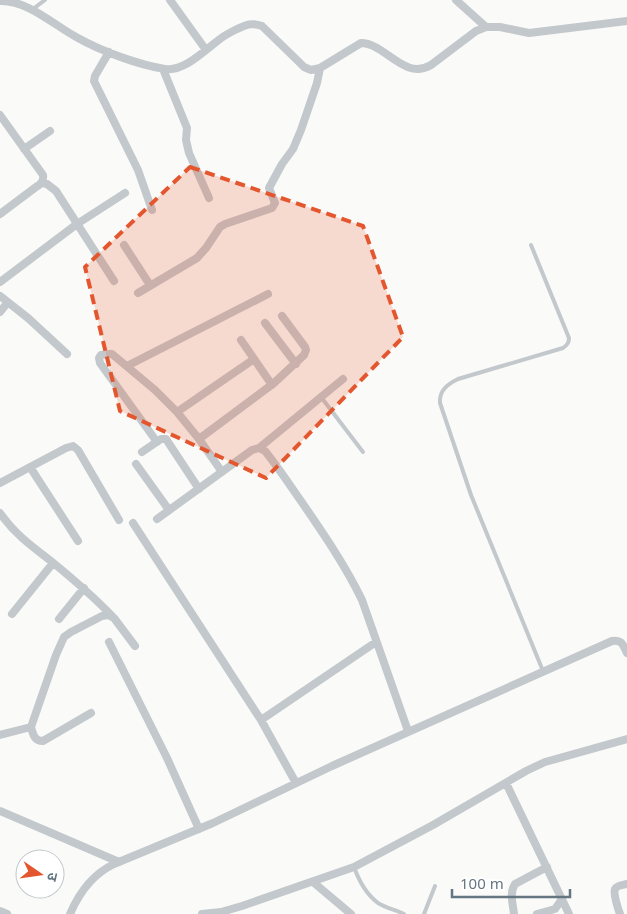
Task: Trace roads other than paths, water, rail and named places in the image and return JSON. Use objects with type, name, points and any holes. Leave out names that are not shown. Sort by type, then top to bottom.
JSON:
[{"type":"street","points":[[0,1],[8,0],[33,10],[78,39],[109,52],[170,70],[182,67],[226,34],[246,25],[255,24],[262,26],[304,67],[311,70],[320,68],[361,43],[365,43],[409,68],[426,69],[476,31],[486,27],[500,27],[529,33],[627,21]]},
{"type":"street","points":[[170,0],[206,50]]},
{"type":"street","points":[[456,0],[486,27]]},
{"type":"street","points":[[109,52],[94,81],[138,170],[152,210]]},
{"type":"street","points":[[138,293],[197,258],[224,224],[270,210],[274,206],[275,203],[269,188],[282,164],[293,149],[317,83],[320,68]]},
{"type":"street","points":[[163,69],[186,128],[189,153],[209,198]]},
{"type":"street","points":[[0,115],[44,179],[0,214]]},
{"type":"street","points":[[24,150],[50,131]]},
{"type":"street","points":[[42,182],[56,191],[114,281]]},
{"type":"street","points":[[0,282],[77,224],[125,192]]},
{"type":"street","points":[[124,245],[150,286]]},
{"type":"street","points":[[127,366],[268,294]]},
{"type":"street","points":[[0,296],[28,318],[67,354]]},
{"type":"street","points":[[0,312],[8,302]]},
{"type":"street","points":[[199,439],[272,385],[304,355],[306,350],[282,316]]},
{"type":"street","points":[[265,324],[296,364]]},
{"type":"street","points":[[242,340],[272,385]]},
{"type":"street","points":[[157,442],[100,363],[99,358],[101,355],[110,354],[115,356],[155,390],[177,412],[222,472]]},
{"type":"street","points":[[177,412],[254,359]]},
{"type":"street","points":[[157,519],[252,450],[259,448],[343,380]]},
{"type":"street","points":[[142,452],[164,438],[168,440],[198,489]]},
{"type":"street","points":[[0,484],[70,446],[76,447],[119,520]]},
{"type":"street","points":[[259,448],[269,456],[342,563],[362,600],[408,732]]},
{"type":"street","points":[[136,464],[169,510]]},
{"type":"street","points":[[30,467],[78,540]]},
{"type":"street","points":[[0,513],[18,536],[84,588],[112,616],[135,646]]},
{"type":"street","points":[[133,523],[260,720],[296,783]]},
{"type":"street","points":[[12,614],[53,563]]},
{"type":"street","points":[[59,619],[84,588]]},
{"type":"street","points":[[91,712],[43,741],[35,738],[31,727],[56,655],[64,638],[71,632],[102,616],[112,616]]},
{"type":"street","points":[[70,914],[86,885],[105,868],[199,829],[408,732],[612,641],[620,640],[627,653]]},
{"type":"street","points":[[109,642],[167,758],[199,829]]},
{"type":"street","points":[[260,720],[376,642]]},
{"type":"street","points":[[0,735],[31,727]]},
{"type":"street","points":[[202,914],[221,912],[242,906],[354,867],[545,762],[627,739]]},
{"type":"street","points":[[506,783],[569,914]]},
{"type":"street","points":[[0,812],[118,862]]},
{"type":"street","points":[[514,914],[512,887],[548,867]]},
{"type":"street","points":[[313,882],[351,914]]},
{"type":"street","points":[[620,914],[615,890],[618,886],[627,884]]},
{"type":"street","points":[[537,914],[555,908],[562,899]]},
{"type":"street","points":[[0,911],[7,914]]},
{"type":"lane","points":[[33,10],[45,0]]},
{"type":"lane","points":[[532,245],[569,338],[567,346],[458,379],[444,388],[440,402],[471,495],[544,672]]},
{"type":"lane","points":[[321,397],[363,452]]},
{"type":"lane","points":[[354,867],[369,895],[379,903],[404,914]]},
{"type":"lane","points":[[424,914],[435,886]]}]
